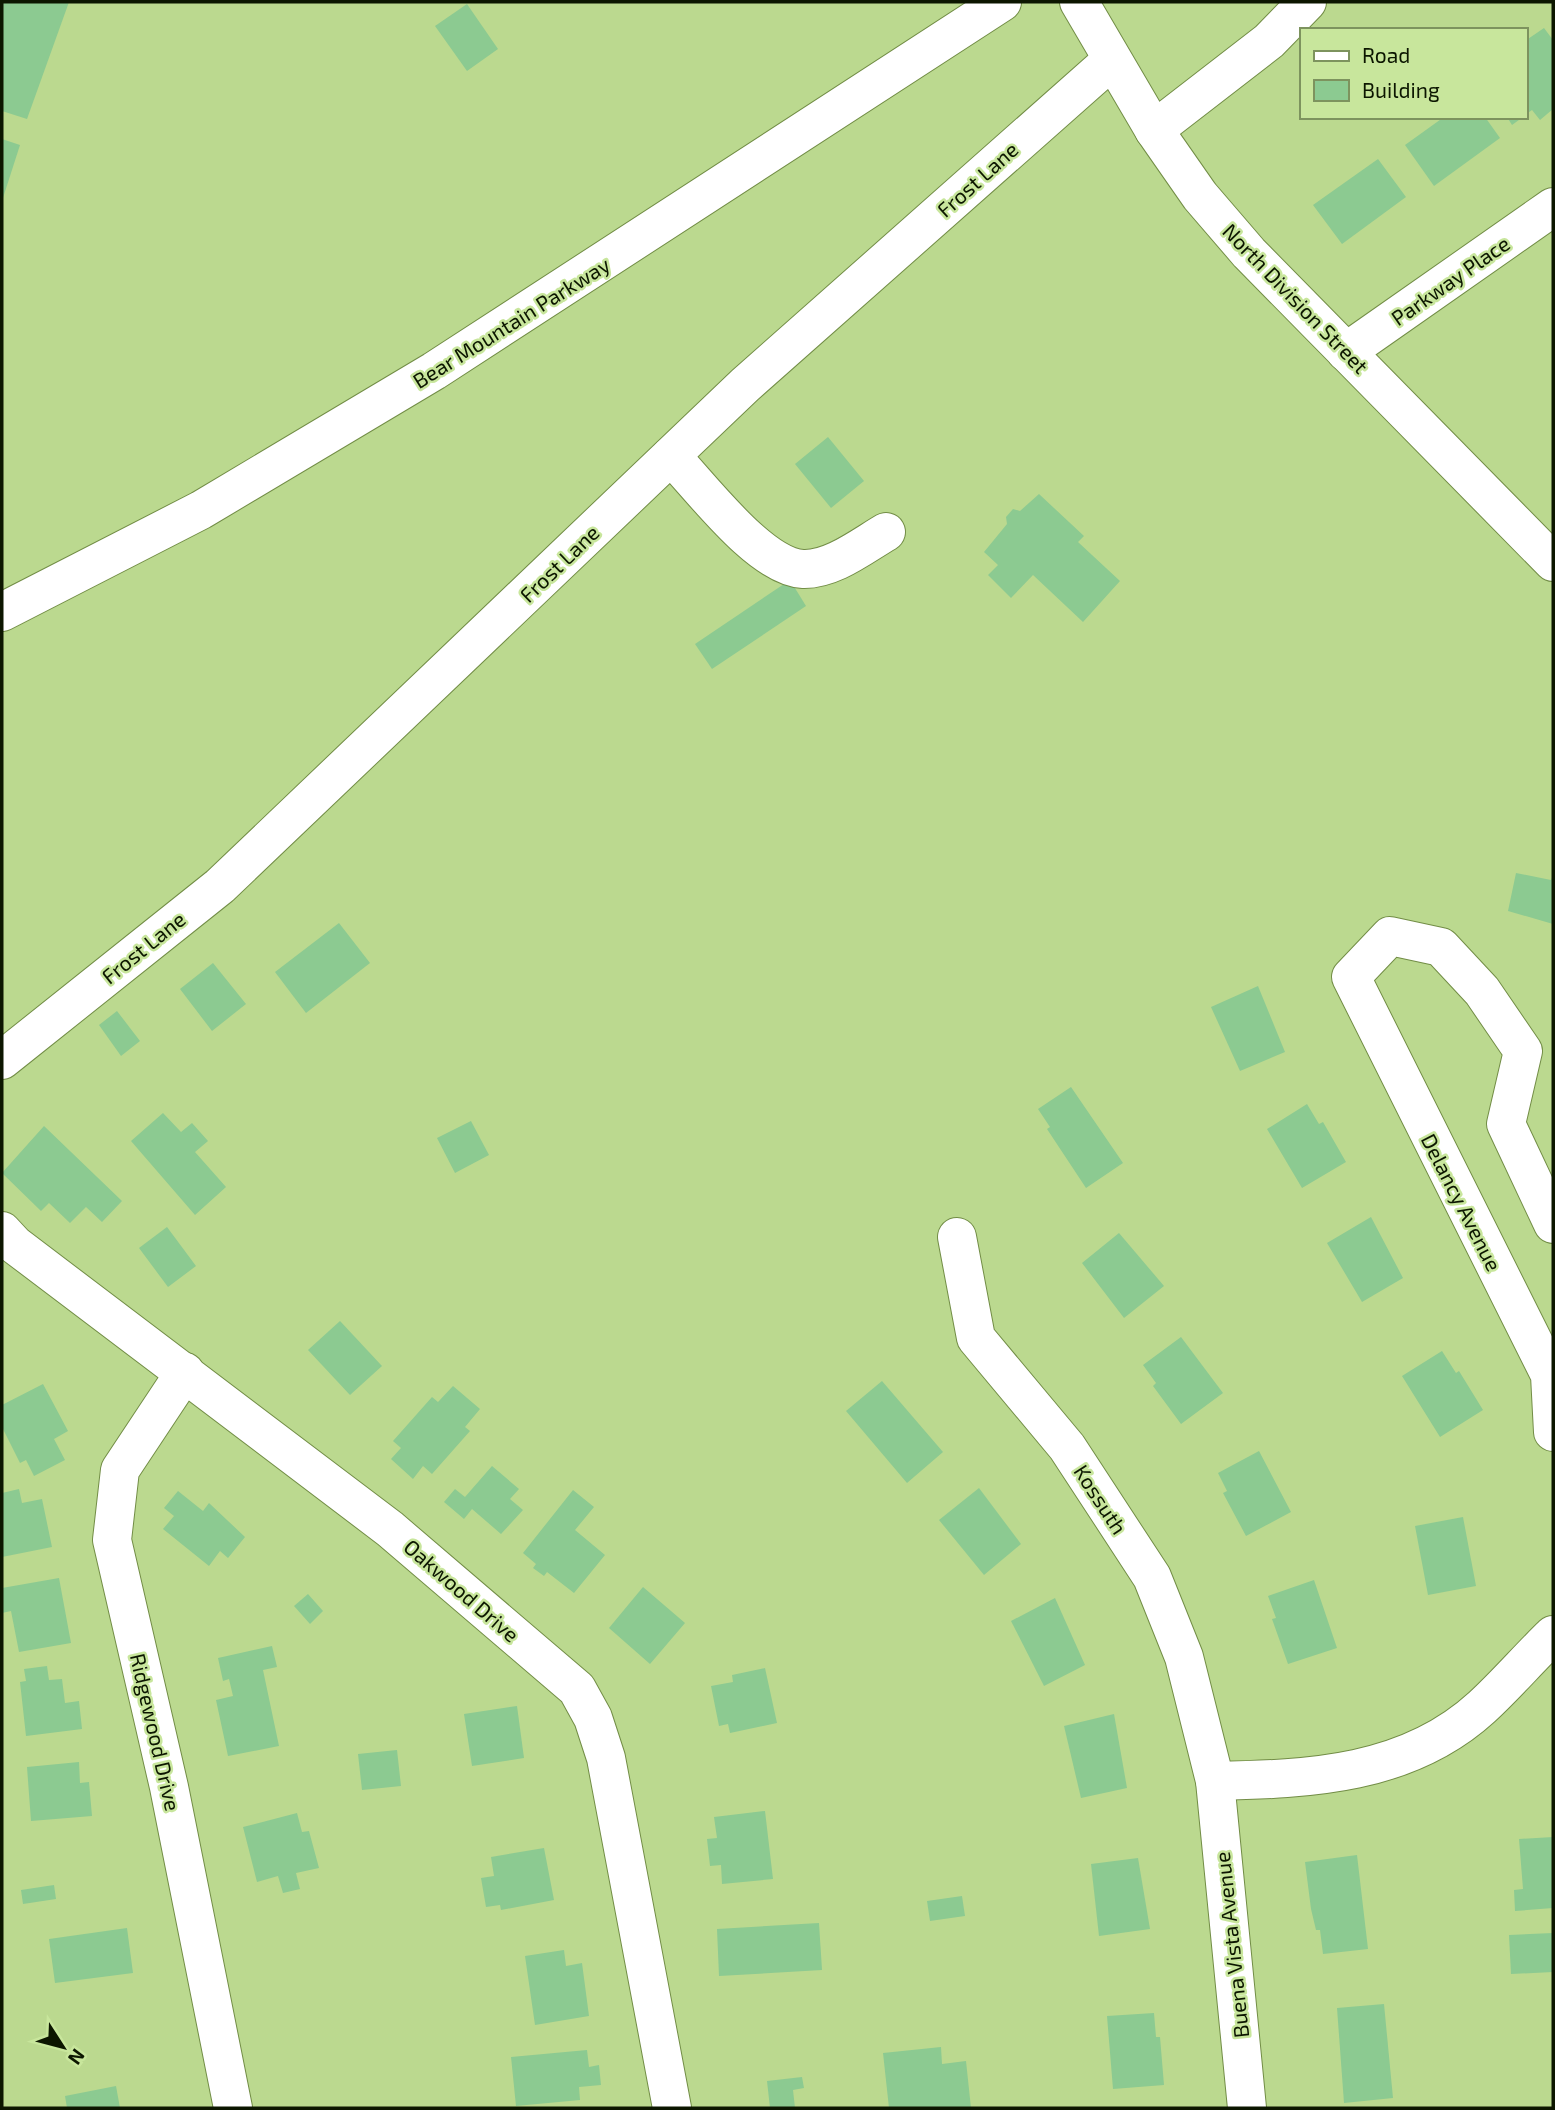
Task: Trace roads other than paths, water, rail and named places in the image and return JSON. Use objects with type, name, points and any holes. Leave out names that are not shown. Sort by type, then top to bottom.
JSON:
[{"type":"main road","name":"Bear Mountain Parkway","points":[[2,612],[201,510],[434,371],[1002,2]]},
{"type":"main road","name":"North Division Street","points":[[1079,2],[1154,130],[1208,206],[1249,253],[1553,562]]},
{"type":"main road","points":[[1154,130],[1269,41],[1307,2]]},
{"type":"main road","name":"Frost Lane","points":[[2,1060],[220,886],[745,385],[1112,60]]},
{"type":"main road","name":"Parkway Place","points":[[1346,352],[1553,207]]},
{"type":"main road","points":[[671,456],[748,541],[773,560],[804,569],[837,560],[886,532]]},
{"type":"main road","name":"Delancy Avenue","points":[[1553,1224],[1506,1124],[1522,1051],[1482,991],[1441,947],[1390,936],[1351,977],[1550,1375],[1553,1432]]},
{"type":"main road","name":"Oakwood Drive","points":[[2,1231],[15,1245],[390,1529],[578,1689],[593,1717],[606,1758],[672,2108]]},
{"type":"main road","name":"Kossuth","points":[[957,1237],[976,1338],[1067,1447],[1152,1577],[1184,1657],[1215,1781]]},
{"type":"main road","name":"Ridgewood Drive","points":[[185,1372],[120,1470],[112,1540],[169,1787],[233,2108]]},
{"type":"main road","points":[[1215,1781],[1305,1779],[1382,1764],[1435,1740],[1481,1708],[1553,1635]]},
{"type":"main road","name":"Buena Vista Avenue","points":[[1215,1781],[1247,2108]]}]
